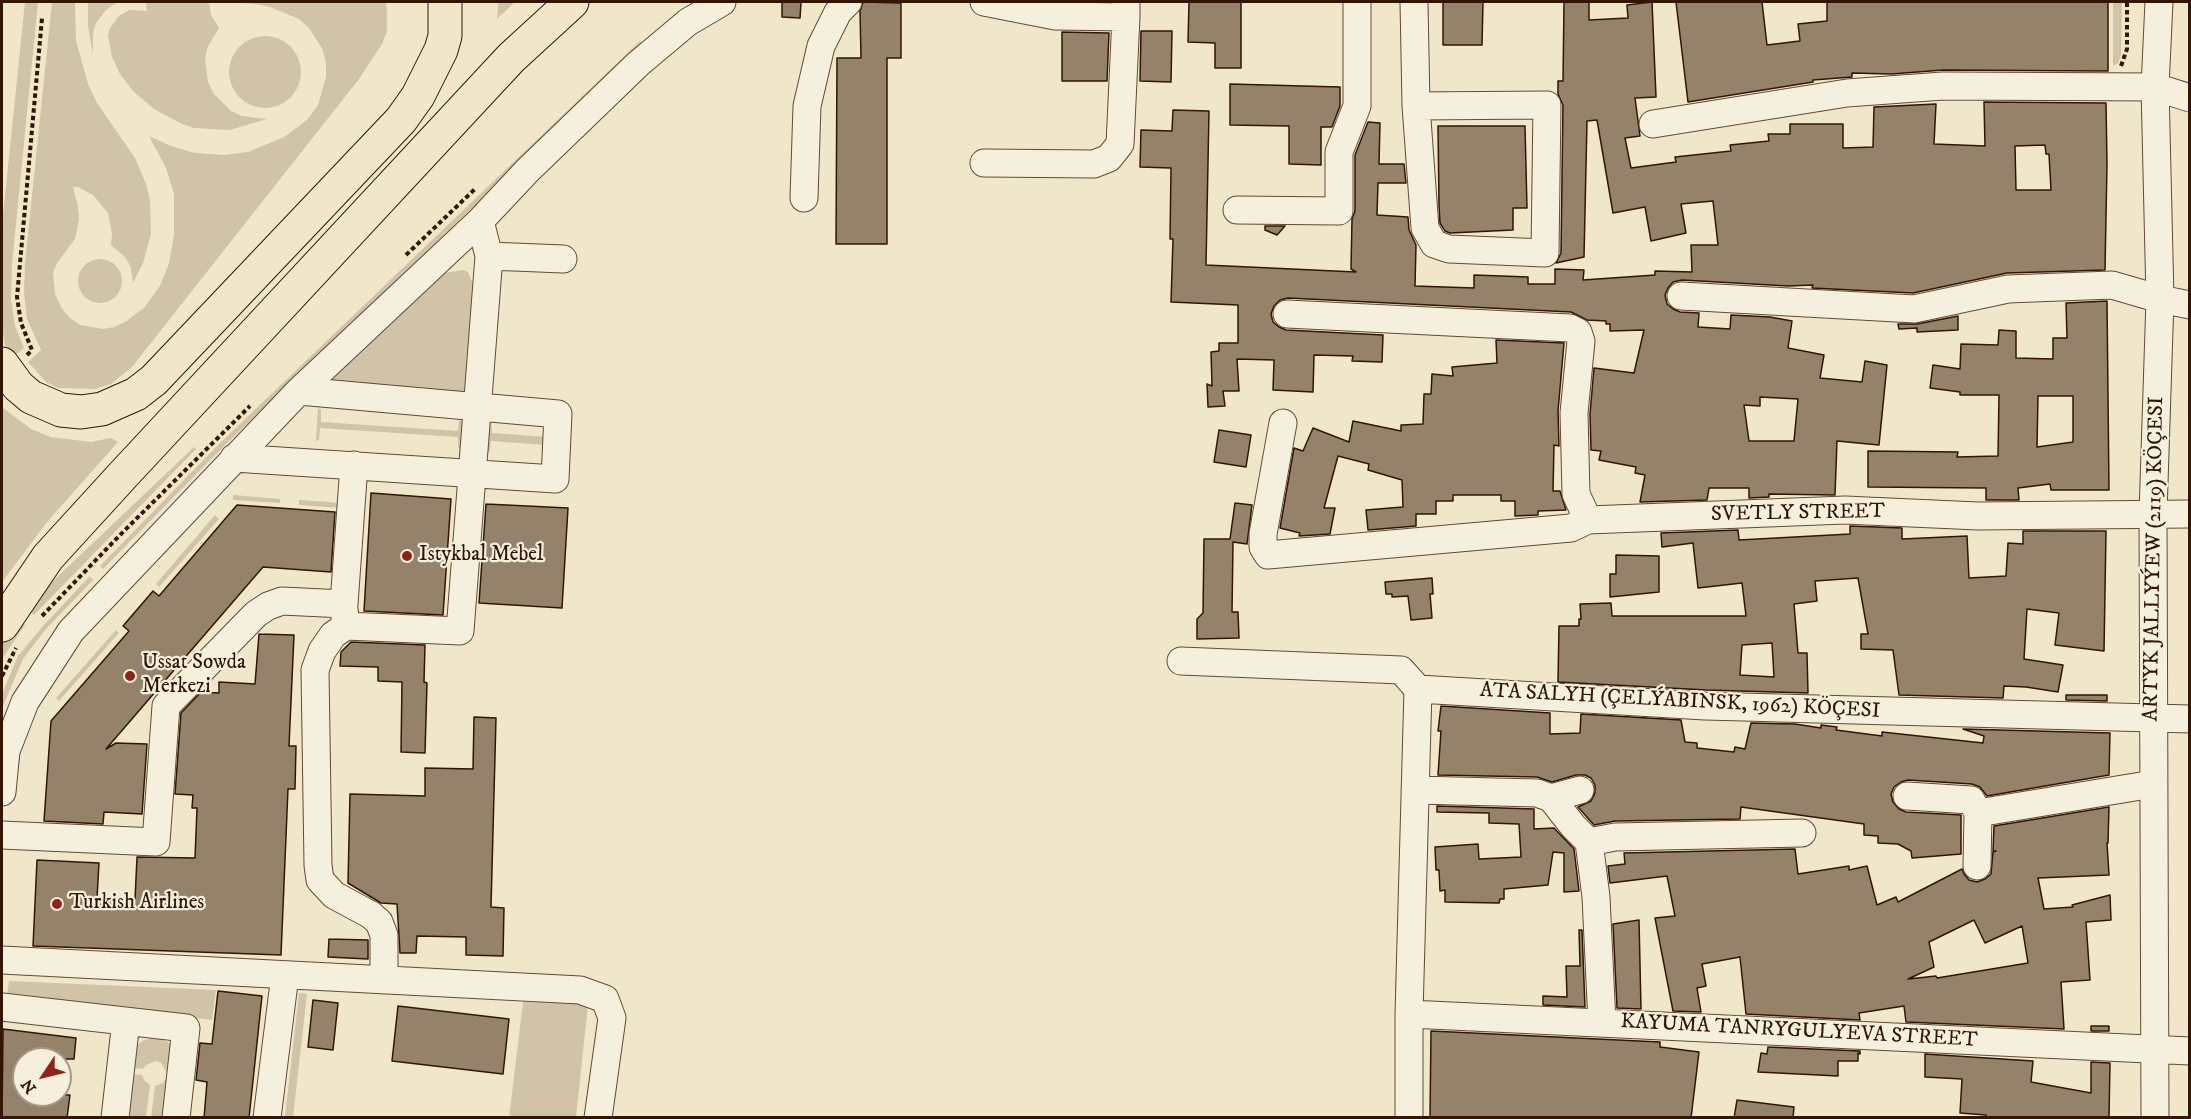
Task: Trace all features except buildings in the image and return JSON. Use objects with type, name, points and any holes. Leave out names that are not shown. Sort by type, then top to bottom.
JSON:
[{"type":"highway","points":[[4,368],[18,386],[31,397],[61,410],[81,412],[120,403],[154,380],[401,120],[418,96],[441,50],[445,36],[445,2]]},
{"type":"highway","points":[[2,625],[19,596],[48,557],[511,58],[572,2]]},
{"type":"street","points":[[2,792],[6,751],[26,702],[66,639],[298,391],[480,221],[528,170],[638,64],[688,22],[722,2]]},
{"type":"street","points":[[804,198],[807,106],[821,46],[838,12],[848,2]]},
{"type":"street","points":[[984,2],[1055,16],[1126,9],[1120,144],[1109,158],[1094,164],[984,163]]},
{"type":"street","points":[[1237,210],[1339,211],[1339,152],[1357,106],[1357,2]]},
{"type":"street","points":[[1414,2],[1416,106],[1425,228],[1434,244],[1449,249],[1545,254],[1547,105],[1416,106]]},
{"type":"street","name":"ARTYK JALLYÝEW (2119) KÖÇESI","points":[[2155,1118],[2153,514],[2160,299],[2155,87],[2159,2]]},
{"type":"street","points":[[1653,124],[1847,93],[1943,86],[2155,87],[2190,98]]},
{"type":"street","points":[[2,835],[156,842],[166,706],[256,614],[268,606],[282,601],[345,615],[460,631],[489,256],[480,221]]},
{"type":"street","points":[[489,256],[563,259]]},
{"type":"street","points":[[1681,296],[1914,309],[2008,289],[2112,285],[2190,305]]},
{"type":"street","points":[[1287,314],[1570,328],[1578,332],[1581,340],[1574,413],[1576,494],[1588,520]]},
{"type":"street","points":[[234,458],[555,478],[558,414],[298,391]]},
{"type":"street","name":"SVETLY STREET","points":[[1283,423],[1263,534],[1263,547],[1268,555],[1571,528],[1588,520],[1845,510],[1978,516],[2190,514]]},
{"type":"street","points":[[354,465],[345,615],[322,651],[315,670],[318,865],[320,880],[334,895],[371,915],[379,922],[384,935],[384,980]]},
{"type":"street","points":[[1180,661],[1401,670],[1418,689],[1409,1014],[1409,1118]]},
{"type":"street","name":"ATA SALYH (ÇELÝABINSK, 1962) KÖÇESI","points":[[1418,689],[1705,706],[2190,719]]},
{"type":"street","points":[[1978,813],[2153,784]]},
{"type":"street","points":[[1416,790],[1537,793],[1551,798],[1589,842],[1596,897],[1602,1023]]},
{"type":"street","points":[[1551,798],[1580,790]]},
{"type":"street","points":[[1906,796],[1971,800],[1978,813],[1977,866]]},
{"type":"street","points":[[1589,842],[1615,837],[1803,833]]},
{"type":"street","points":[[2,960],[580,990],[605,999],[612,1018],[598,1118]]},
{"type":"street","points":[[267,1118],[285,975]]},
{"type":"street","points":[[2,1006],[186,1028],[176,1118]]},
{"type":"street","name":"KAYUMA TANRYGULYEVA STREET","points":[[1409,1014],[2190,1051]]},
{"type":"street","points":[[116,1118],[126,1021]]},
{"type":"path","points":[[2112,71],[2121,67],[2127,49],[2127,2]]},
{"type":"path","points":[[4,368],[32,350],[21,323],[17,297],[42,18]]},
{"type":"shaded area","points":[[25,2],[38,2],[12,264],[11,299],[15,326],[24,348],[13,357],[5,345],[2,329],[2,225]]},
{"type":"shaded area","points":[[52,2],[75,2],[76,41],[88,84],[97,103],[135,158],[146,184],[150,201],[151,234],[143,263],[133,283],[131,268],[126,258],[111,245],[112,234],[108,213],[93,195],[78,187],[73,187],[79,220],[75,239],[57,263],[53,273],[55,294],[62,309],[70,318],[80,325],[103,329],[125,322],[144,308],[160,286],[169,263],[174,236],[174,194],[166,168],[149,136],[195,153],[223,155],[248,152],[284,137],[307,120],[318,105],[326,77],[326,64],[323,50],[309,28],[299,19],[270,7],[225,2],[386,2],[387,31],[382,44],[359,79],[132,367],[111,384],[95,389],[58,388],[46,382],[28,362],[41,350],[27,319],[24,293],[25,263]]},
{"type":"shaded area","points":[[88,2],[118,2],[106,10],[96,23],[93,33],[93,54],[88,26]]},
{"type":"shaded area","points":[[146,2],[209,2],[211,15],[219,28],[208,46],[205,58],[208,82],[214,94],[231,111],[242,116],[267,119],[230,130],[194,128],[154,109],[133,91],[120,74],[112,57],[108,36],[110,28],[119,16],[129,10],[147,11]]},
{"type":"shaded area","points":[[498,2],[515,2],[497,19],[498,6]]},
{"type":"shaded area","points":[[2113,2],[2122,2],[2121,55],[2118,63],[2113,66]]},
{"type":"shaded area","points":[[258,36],[272,36],[291,46],[301,65],[301,79],[291,98],[272,108],[258,108],[239,98],[229,79],[229,65],[239,46]]},
{"type":"shaded area","points":[[640,41],[643,44],[223,447],[103,569],[100,566],[220,443]]},
{"type":"shaded area","points":[[100,259],[109,260],[116,265],[121,272],[121,290],[116,297],[109,302],[100,303],[91,302],[84,297],[79,290],[78,281],[79,272],[84,265],[91,260]]},
{"type":"shaded area","points":[[464,270],[468,272],[473,284],[465,393],[325,382],[443,273]]},
{"type":"shaded area","points":[[2,407],[31,429],[51,437],[91,442],[111,438],[118,442],[47,522],[2,582]]},
{"type":"shaded area","points":[[318,408],[321,410],[321,422],[458,431],[459,421],[465,419],[461,451],[458,447],[458,437],[320,428],[319,440],[316,441]]},
{"type":"shaded area","points":[[491,420],[492,433],[547,437],[546,445],[491,441],[490,451],[487,453],[488,422]]},
{"type":"shaded area","points":[[194,447],[196,449],[34,615],[26,608],[54,580]]},
{"type":"shaded area","points":[[233,495],[280,499],[280,503],[233,500]]},
{"type":"shaded area","points":[[299,500],[342,503],[342,508],[299,505]]},
{"type":"shaded area","points":[[215,515],[219,519],[159,587],[156,584]]},
{"type":"shaded area","points":[[90,576],[93,580],[46,629],[23,659],[2,708],[2,694],[18,656]]},
{"type":"shaded area","points":[[15,616],[25,625],[2,659],[2,637]]},
{"type":"shaded area","points":[[116,630],[119,633],[59,701],[56,698]]},
{"type":"shaded area","points":[[9,981],[216,990],[212,1020],[7,996]]},
{"type":"shaded area","points":[[299,993],[307,994],[293,1117],[285,1117]]},
{"type":"shaded area","points":[[523,1002],[588,1005],[576,1117],[509,1118]]},
{"type":"shaded area","points":[[158,1037],[171,1044],[175,1074],[167,1073],[161,1063],[156,1061],[146,1065],[143,1069],[132,1068],[137,1045],[144,1040]]},
{"type":"shaded area","points":[[132,1074],[142,1075],[150,1085],[146,1117],[126,1118]]},
{"type":"shaded area","points":[[166,1078],[174,1079],[169,1117],[151,1118],[155,1086],[163,1083]]},
{"type":"place","name":"Istykbal Mebel","points":[[407,556]]},
{"type":"place","name":"Ussat Sowda Merkezi","points":[[130,676]]},
{"type":"place","name":"Turkish Airlines","points":[[57,904]]}]
